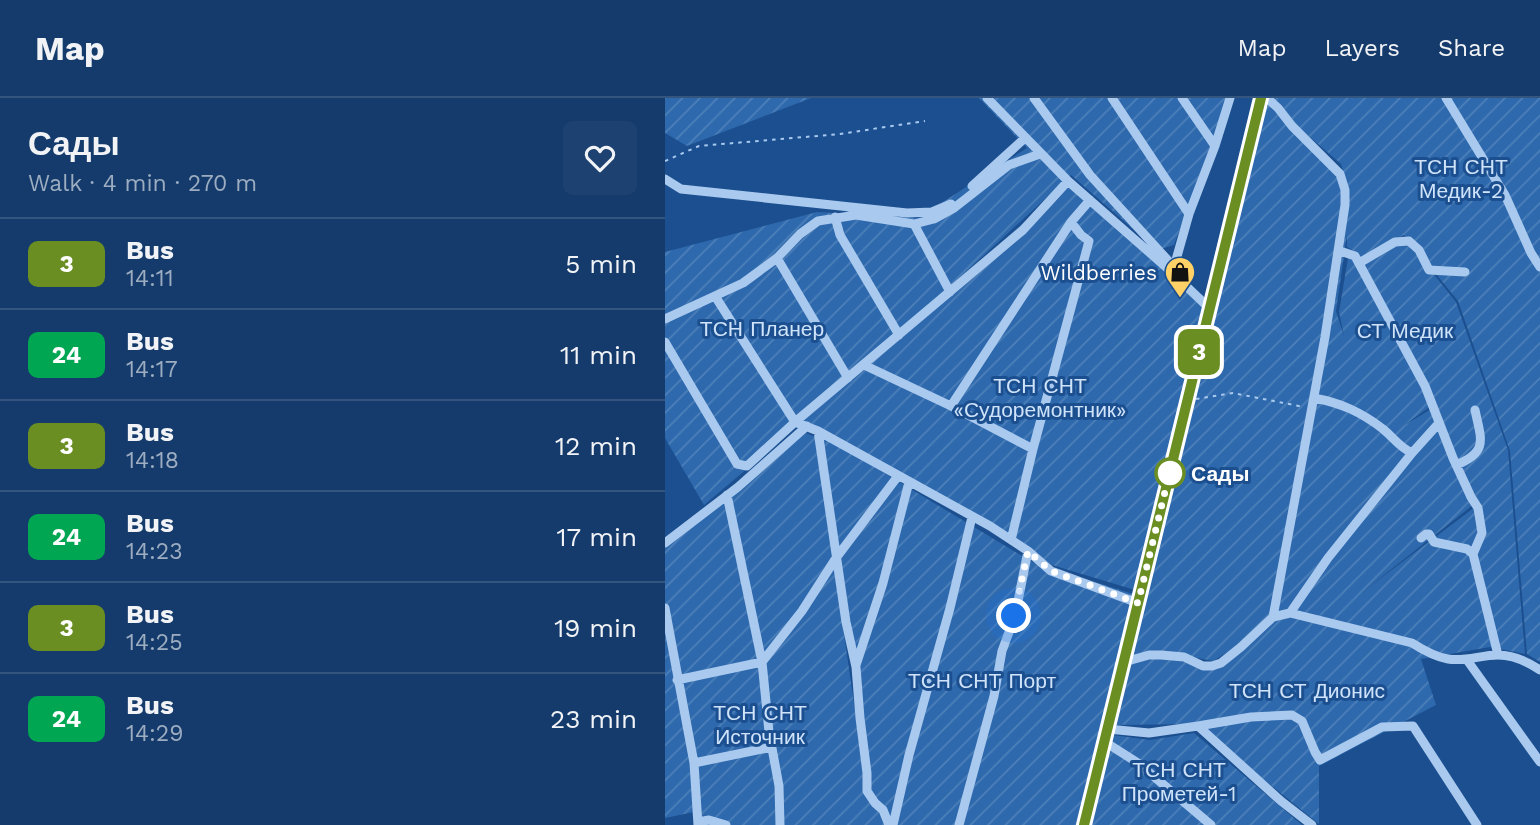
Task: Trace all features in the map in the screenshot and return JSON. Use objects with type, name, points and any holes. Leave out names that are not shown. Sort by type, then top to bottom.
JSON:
[{"type":"main road","points":[[1086,824],[1261,98]]},
{"type":"street","points":[[986,98],[1040,154],[1209,308]]},
{"type":"street","points":[[1034,98],[1090,175],[1174,267],[1185,285]]},
{"type":"street","points":[[1112,98],[1189,214]]},
{"type":"street","points":[[1182,98],[1215,146]]},
{"type":"street","points":[[1174,267],[1189,214],[1230,98]]},
{"type":"street","points":[[1267,98],[1340,174],[1345,190],[1339,251],[1273,617]]},
{"type":"street","points":[[1446,98],[1505,195],[1540,267]]},
{"type":"street","points":[[665,179],[681,190],[907,213],[932,212],[951,204],[1025,138]]},
{"type":"street","points":[[665,319],[743,283],[777,258],[800,234],[818,221],[856,215],[915,224],[934,219],[954,208],[1009,165],[1040,154]]},
{"type":"street","points":[[665,342],[737,464],[747,466],[795,422],[1023,230],[1069,181]]},
{"type":"street","points":[[951,406],[1071,222],[1090,200]]},
{"type":"street","points":[[835,217],[840,235],[899,335]]},
{"type":"street","points":[[1011,540],[1089,241],[1071,222]]},
{"type":"street","points":[[915,224],[950,292]]},
{"type":"street","points":[[1359,263],[1395,242],[1409,241],[1419,250],[1429,270],[1465,272]]},
{"type":"street","points":[[1339,251],[1355,256],[1425,386],[1456,465],[1478,508],[1482,533],[1473,554]]},
{"type":"street","points":[[777,258],[848,378]]},
{"type":"street","points":[[715,296],[795,422],[818,430],[972,517],[1028,551],[1051,571],[1138,603]]},
{"type":"street","points":[[864,365],[1033,449]]},
{"type":"street","points":[[1314,398],[1338,402],[1363,415],[1386,431],[1400,447],[1412,453]]},
{"type":"street","points":[[1456,465],[1469,460],[1479,451],[1481,440],[1475,410]]},
{"type":"street","points":[[1290,614],[1328,558],[1439,423]]},
{"type":"street","points":[[665,543],[727,495],[807,426]]},
{"type":"street","points":[[818,430],[846,622],[856,667],[867,791],[883,810],[891,825]]},
{"type":"street","points":[[677,680],[762,662],[802,611],[837,558],[898,476]]},
{"type":"street","points":[[856,667],[883,583],[909,482]]},
{"type":"street","points":[[727,495],[762,662],[779,786],[780,825]]},
{"type":"street","points":[[891,825],[972,517]]},
{"type":"street","points":[[1421,538],[1429,534],[1434,542],[1467,549],[1473,554],[1498,655]]},
{"type":"street","points":[[960,825],[995,696],[1002,651],[1014,616],[1028,551]]},
{"type":"street","points":[[665,610],[694,763],[698,824],[709,820],[726,825]]},
{"type":"street","points":[[1124,662],[1149,655],[1161,655],[1184,657],[1203,666],[1212,666],[1221,663],[1241,647],[1273,617],[1290,614],[1412,643],[1447,659],[1467,660],[1498,655],[1526,661],[1540,670]]},
{"type":"street","points":[[1467,660],[1540,762]]},
{"type":"street","points":[[1108,729],[1149,733],[1251,717],[1292,715],[1302,721],[1320,760],[1382,727],[1413,726],[1477,825]]},
{"type":"street","points":[[1198,726],[1281,801],[1312,825]]},
{"type":"street","points":[[1105,742],[1138,763],[1211,825]]},
{"type":"street","points":[[694,763],[772,747]]},
{"type":"path","points":[[665,161],[699,146],[840,134],[925,121]]},
{"type":"path","points":[[1188,399],[1201,400],[1233,393],[1312,409]]},
{"type":"green space","points":[[665,98],[811,98],[687,146],[665,133]]},
{"type":"green space","points":[[979,98],[1228,98],[1174,245],[1157,250],[1071,175],[853,376],[1072,179],[1208,300],[1135,590],[1052,565],[804,421],[704,505],[665,438],[665,252],[817,212],[918,218],[1027,148]]},
{"type":"green space","points":[[1269,98],[1540,98],[1540,662],[1527,654],[1510,451],[1458,301],[1404,235],[1388,243],[1404,237],[1456,302],[1508,450],[1525,654],[1490,647],[1421,659],[1436,705],[1319,766],[1319,824],[1195,724],[1113,725],[1129,664],[1157,656],[1218,669],[1276,620],[1315,615],[1283,611],[1270,616],[1231,650],[1213,661],[1161,651],[1128,660],[1173,491],[1263,99],[1338,167],[1346,181],[1341,164]],"holes":[[[1347,235],[1347,247],[1359,254],[1348,258],[1339,312],[1344,336],[1336,311]],[[1431,406],[1475,507],[1361,593],[1473,505],[1462,488],[1431,409],[1403,426]]]},
{"type":"green space","name":"ТСН СНТ Источник","points":[[806,433],[815,437],[867,791],[886,825],[703,825],[699,811],[665,818],[665,542]]},
{"type":"green space","name":"ТСН СНТ Порт","points":[[821,435],[1034,563],[1133,594],[1076,825],[890,825],[870,792]]},
{"type":"green space","name":"ТСН СНТ Прометей-1","points":[[1194,733],[1302,825],[1092,825],[1112,735],[1150,740]]},
{"type":"bus line","name":"3","points":[[1084,825],[1261,98]]},
{"type":"place","name":"Wildberries","points":[[1180,299]]},
{"type":"place","name":"Сады","points":[[1170,473]]},
{"type":"route","points":[[1014,616],[1028,551],[1051,571],[1138,603],[1170,473]]},
{"type":"park label","name":"ТСН СНТ Медик-2","points":[[1461,178]]},
{"type":"park label","name":"ТСН Планер","points":[[762,328]]},
{"type":"park label","name":"СТ Медик","points":[[1405,330]]},
{"type":"park label","name":"ТСН СНТ «Судоремонтник»","points":[[1040,397]]},
{"type":"park label","name":"ТСН СТ Дионис","points":[[1307,690]]}]
